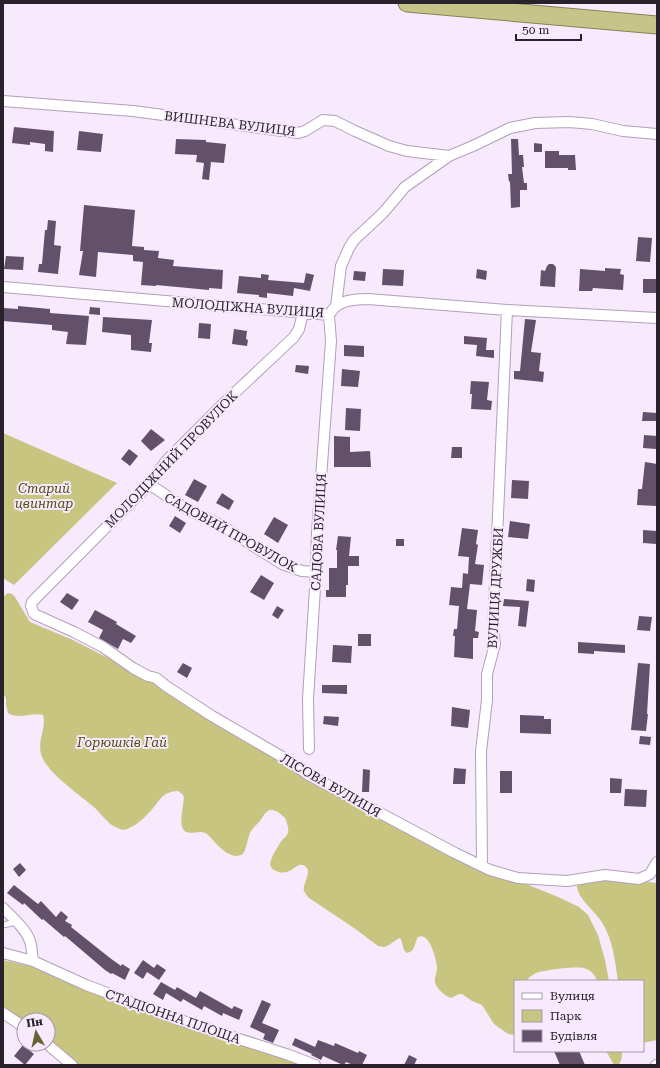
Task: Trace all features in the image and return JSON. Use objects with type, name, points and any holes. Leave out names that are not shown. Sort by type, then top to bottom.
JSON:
[{"type":"highway","points":[[407,3],[657,25]]},
{"type":"street","name":"ВИШНЕВА ВУЛИЦЯ","points":[[3,101],[133,111],[298,133],[305,131],[324,120],[329,120],[335,121],[390,146],[407,151],[449,156],[510,128],[535,123],[581,123],[623,131],[657,134]]},
{"type":"street","points":[[336,306],[341,266],[346,253],[354,240],[383,213],[406,187],[449,156]]},
{"type":"street","name":"МОЛОДІЖНА ВУЛИЦЯ","points":[[3,286],[329,315],[336,306],[354,299],[368,298],[507,310],[657,318]]},
{"type":"street","name":"ВУЛИЦЯ ДРУЖБИ","points":[[482,866],[481,751],[487,700],[487,674],[495,644],[493,628],[507,310]]},
{"type":"street","name":"МОЛОДІЖНИЙ ПРОВУЛОК","points":[[32,602],[149,484],[166,461],[294,336],[299,329],[302,313]]},
{"type":"street","name":"САДОВА ВУЛИЦЯ","points":[[309,749],[308,699],[316,572],[316,533],[331,341],[329,315]]},
{"type":"street","name":"САДОВИЙ ПРОВУЛОК","points":[[149,484],[185,508],[222,526],[282,564],[306,572],[316,572]]},
{"type":"street","name":"ЛІСОВА ВУЛИЦЯ","points":[[32,602],[31,606],[34,614],[103,647],[133,668],[148,676],[156,678],[212,716],[291,762],[307,774],[455,853],[490,870],[518,878],[567,881],[605,875],[639,880],[653,874],[657,862]]},
{"type":"street","points":[[3,908],[26,934],[30,942],[33,961]]},
{"type":"street","name":"СТАДІОННА ПЛОЩА","points":[[3,953],[33,961],[86,985],[177,1019],[289,1055],[315,1065]]},
{"type":"street","points":[[3,1013],[16,1022]]},
{"type":"street","points":[[56,1052],[72,1065]]},
{"type":"lane","points":[[3,925],[16,922]]},
{"type":"green space","name":"Старий цвинтар","points":[[3,433],[117,483],[14,585],[3,578]]},
{"type":"green space","name":"Горюшків Гай","points":[[8,593],[12,594],[30,622],[73,640],[141,675],[242,734],[499,873],[579,907],[588,915],[598,935],[609,980],[596,980],[591,971],[584,968],[574,968],[540,972],[536,973],[527,980],[514,980],[514,1035],[508,1034],[494,1024],[482,1005],[472,1001],[462,994],[451,998],[439,990],[435,983],[437,968],[435,956],[427,939],[421,936],[418,937],[413,949],[407,953],[404,950],[401,939],[399,938],[384,947],[378,946],[308,897],[304,891],[304,885],[308,872],[306,867],[300,865],[286,872],[272,869],[270,865],[276,849],[288,833],[288,826],[285,818],[278,812],[269,810],[265,813],[250,833],[243,854],[238,856],[228,854],[205,833],[185,832],[181,821],[184,798],[178,791],[170,792],[164,795],[144,818],[129,828],[121,830],[112,825],[95,808],[58,778],[46,764],[40,751],[44,725],[43,715],[34,714],[16,716],[8,713],[6,698],[3,693],[3,597]]},
{"type":"green space","points":[[584,879],[635,880],[657,883],[657,1040],[644,1043],[644,980],[618,980],[609,937],[603,924],[580,895],[577,886]]},
{"type":"green space","points":[[3,960],[39,968],[303,1065],[76,1065],[56,1047],[56,1012],[16,1012],[16,1017],[3,1008]]},
{"type":"green space","points":[[607,1052],[622,1052],[622,1059],[618,1065],[614,1065]]},
{"type":"building","points":[[14,127],[54,131],[53,152],[45,151],[45,144],[30,142],[30,145],[12,143]]},
{"type":"building","points":[[79,131],[103,134],[101,152],[77,150]]},
{"type":"building","points":[[176,139],[206,140],[206,142],[226,144],[224,163],[211,162],[209,180],[202,179],[204,163],[196,162],[197,155],[175,154]]},
{"type":"building","points":[[511,139],[518,139],[519,155],[523,155],[524,167],[522,167],[524,183],[527,183],[527,190],[520,190],[520,207],[511,208],[510,181],[509,182],[508,174],[512,174]]},
{"type":"building","points":[[534,143],[542,144],[542,152],[534,152]]},
{"type":"building","points":[[545,151],[559,151],[559,155],[575,155],[576,170],[568,170],[568,168],[545,168]]},
{"type":"building","points":[[84,205],[135,210],[132,246],[144,247],[144,250],[159,251],[158,258],[174,260],[173,266],[223,270],[222,289],[209,288],[209,290],[141,285],[143,262],[133,261],[133,255],[98,252],[96,277],[79,275],[83,251],[80,251]]},
{"type":"building","points":[[48,220],[56,221],[54,245],[61,246],[58,274],[38,272],[39,264],[42,264],[45,230],[47,230]]},
{"type":"building","points":[[638,237],[652,238],[650,262],[636,261]]},
{"type":"building","points":[[6,256],[24,257],[23,270],[4,269]]},
{"type":"building","points":[[549,264],[553,264],[556,267],[555,287],[540,286],[541,270],[545,271]]},
{"type":"building","points":[[605,268],[621,269],[620,274],[624,275],[623,290],[593,288],[592,291],[579,291],[580,269],[605,271]]},
{"type":"building","points":[[383,269],[404,270],[403,286],[382,285]]},
{"type":"building","points":[[477,269],[487,271],[486,280],[476,278]]},
{"type":"building","points":[[354,271],[366,272],[365,281],[353,280]]},
{"type":"building","points":[[306,273],[314,275],[310,291],[294,288],[293,296],[267,293],[267,298],[259,297],[259,295],[237,293],[239,276],[261,278],[261,274],[269,275],[268,280],[304,283]]},
{"type":"building","points":[[643,279],[657,279],[657,293],[643,293]]},
{"type":"building","points":[[18,306],[50,309],[50,313],[89,316],[86,345],[66,344],[68,332],[52,330],[52,325],[3,321],[4,308],[18,309]]},
{"type":"building","points":[[90,307],[100,308],[100,315],[89,314]]},
{"type":"building","points":[[103,317],[152,320],[149,343],[152,343],[151,352],[131,350],[131,335],[102,332]]},
{"type":"building","points":[[525,319],[536,320],[531,352],[541,353],[539,371],[544,372],[543,382],[514,379],[514,371],[520,371]]},
{"type":"building","points":[[199,323],[211,324],[210,339],[198,338]]},
{"type":"building","points":[[234,329],[247,331],[247,346],[232,344]]},
{"type":"building","points":[[464,336],[487,338],[486,350],[494,350],[494,358],[476,356],[477,345],[464,344]]},
{"type":"building","points":[[344,345],[364,346],[364,357],[344,356]]},
{"type":"building","points":[[296,365],[309,366],[308,374],[295,372]]},
{"type":"building","points":[[342,369],[360,371],[358,387],[341,386]]},
{"type":"building","points":[[471,381],[489,382],[487,400],[492,401],[491,410],[471,409]]},
{"type":"building","points":[[346,408],[361,409],[360,431],[345,430]]},
{"type":"building","points":[[643,412],[657,413],[657,421],[642,421]]},
{"type":"building","points":[[151,429],[165,440],[151,451],[141,441]]},
{"type":"building","points":[[644,435],[657,436],[656,449],[643,448]]},
{"type":"building","points":[[334,436],[350,437],[350,452],[370,451],[371,467],[334,467]]},
{"type":"building","points":[[452,447],[462,447],[462,458],[451,458]]},
{"type":"building","points":[[129,449],[138,456],[130,466],[121,459]]},
{"type":"building","points":[[645,462],[657,464],[657,506],[637,505],[638,489],[642,489]]},
{"type":"building","points":[[194,479],[207,486],[198,502],[185,495]]},
{"type":"building","points":[[512,480],[529,481],[528,499],[511,498]]},
{"type":"building","points":[[222,493],[234,501],[229,510],[216,503]]},
{"type":"building","points":[[175,516],[186,523],[180,533],[169,526]]},
{"type":"building","points":[[274,517],[288,525],[278,543],[264,534]]},
{"type":"building","points":[[510,521],[530,524],[528,539],[508,537]]},
{"type":"building","points":[[462,528],[478,530],[476,544],[478,545],[475,564],[484,565],[482,585],[470,584],[467,609],[477,610],[475,631],[479,632],[478,638],[473,638],[473,659],[454,657],[455,636],[453,636],[454,629],[457,629],[459,606],[449,605],[451,587],[462,588],[463,573],[468,574],[469,557],[458,556]]},
{"type":"building","points":[[643,530],[657,531],[656,544],[643,543]]},
{"type":"building","points":[[338,536],[351,537],[349,556],[359,556],[359,566],[348,566],[348,585],[346,585],[346,597],[326,597],[326,590],[329,590],[329,568],[337,568],[336,550]]},
{"type":"building","points":[[396,539],[404,539],[404,546],[396,546]]},
{"type":"building","points":[[261,575],[274,583],[264,600],[250,592]]},
{"type":"building","points":[[527,579],[535,580],[534,592],[526,591]]},
{"type":"building","points":[[67,593],[79,600],[72,610],[60,602]]},
{"type":"building","points":[[504,599],[529,601],[526,627],[518,626],[520,607],[503,606]]},
{"type":"building","points":[[277,606],[284,610],[278,619],[272,615]]},
{"type":"building","points":[[95,610],[117,622],[116,624],[136,636],[131,643],[123,639],[118,649],[99,638],[103,630],[88,622]]},
{"type":"building","points":[[639,616],[652,617],[650,631],[637,630]]},
{"type":"building","points":[[358,634],[371,634],[371,646],[358,646]]},
{"type":"building","points":[[578,642],[625,645],[625,653],[594,651],[594,654],[578,653]]},
{"type":"building","points":[[333,645],[352,646],[351,663],[332,662]]},
{"type":"building","points":[[183,663],[192,668],[187,678],[177,672]]},
{"type":"building","points":[[638,663],[650,664],[646,731],[631,730]]},
{"type":"building","points":[[322,685],[347,685],[347,694],[322,693]]},
{"type":"building","points":[[452,707],[470,710],[468,728],[451,726]]},
{"type":"building","points":[[520,715],[544,716],[544,719],[551,719],[551,734],[520,733]]},
{"type":"building","points":[[324,716],[339,717],[338,726],[323,724]]},
{"type":"building","points":[[640,736],[651,737],[650,745],[639,744]]},
{"type":"building","points":[[454,768],[466,769],[465,784],[453,784]]},
{"type":"building","points":[[363,769],[370,770],[369,792],[362,792]]},
{"type":"building","points":[[500,771],[512,771],[512,793],[500,793]]},
{"type":"building","points":[[610,778],[622,779],[621,793],[610,793]]},
{"type":"building","points":[[625,789],[647,790],[646,807],[624,806]]},
{"type":"building","points":[[20,863],[26,870],[19,877],[13,869]]},
{"type":"building","points":[[14,885],[38,904],[41,901],[56,917],[61,911],[68,917],[65,921],[72,925],[71,927],[121,966],[122,964],[130,969],[125,980],[105,970],[65,936],[64,937],[43,919],[42,920],[24,903],[23,905],[7,893]]},
{"type":"building","points":[[143,960],[154,968],[157,964],[166,970],[159,980],[147,972],[143,979],[134,973]]},
{"type":"building","points":[[161,982],[175,990],[177,987],[196,998],[200,991],[232,1009],[234,1006],[243,1010],[239,1020],[223,1013],[222,1016],[204,1006],[202,1010],[183,999],[181,1002],[166,993],[163,1000],[153,994]]},
{"type":"building","points":[[262,1000],[271,1004],[262,1023],[279,1030],[273,1043],[263,1039],[265,1034],[250,1027]]},
{"type":"building","points":[[295,1038],[315,1047],[318,1040],[334,1046],[335,1043],[358,1053],[359,1051],[367,1055],[362,1065],[353,1065],[346,1062],[343,1065],[323,1056],[321,1060],[292,1045]]},
{"type":"building","points":[[17,1052],[32,1052],[34,1054],[25,1065],[14,1056]]},
{"type":"building","points":[[554,1052],[579,1052],[585,1065],[560,1065]]},
{"type":"building","points":[[409,1055],[417,1059],[414,1065],[404,1065]]}]
